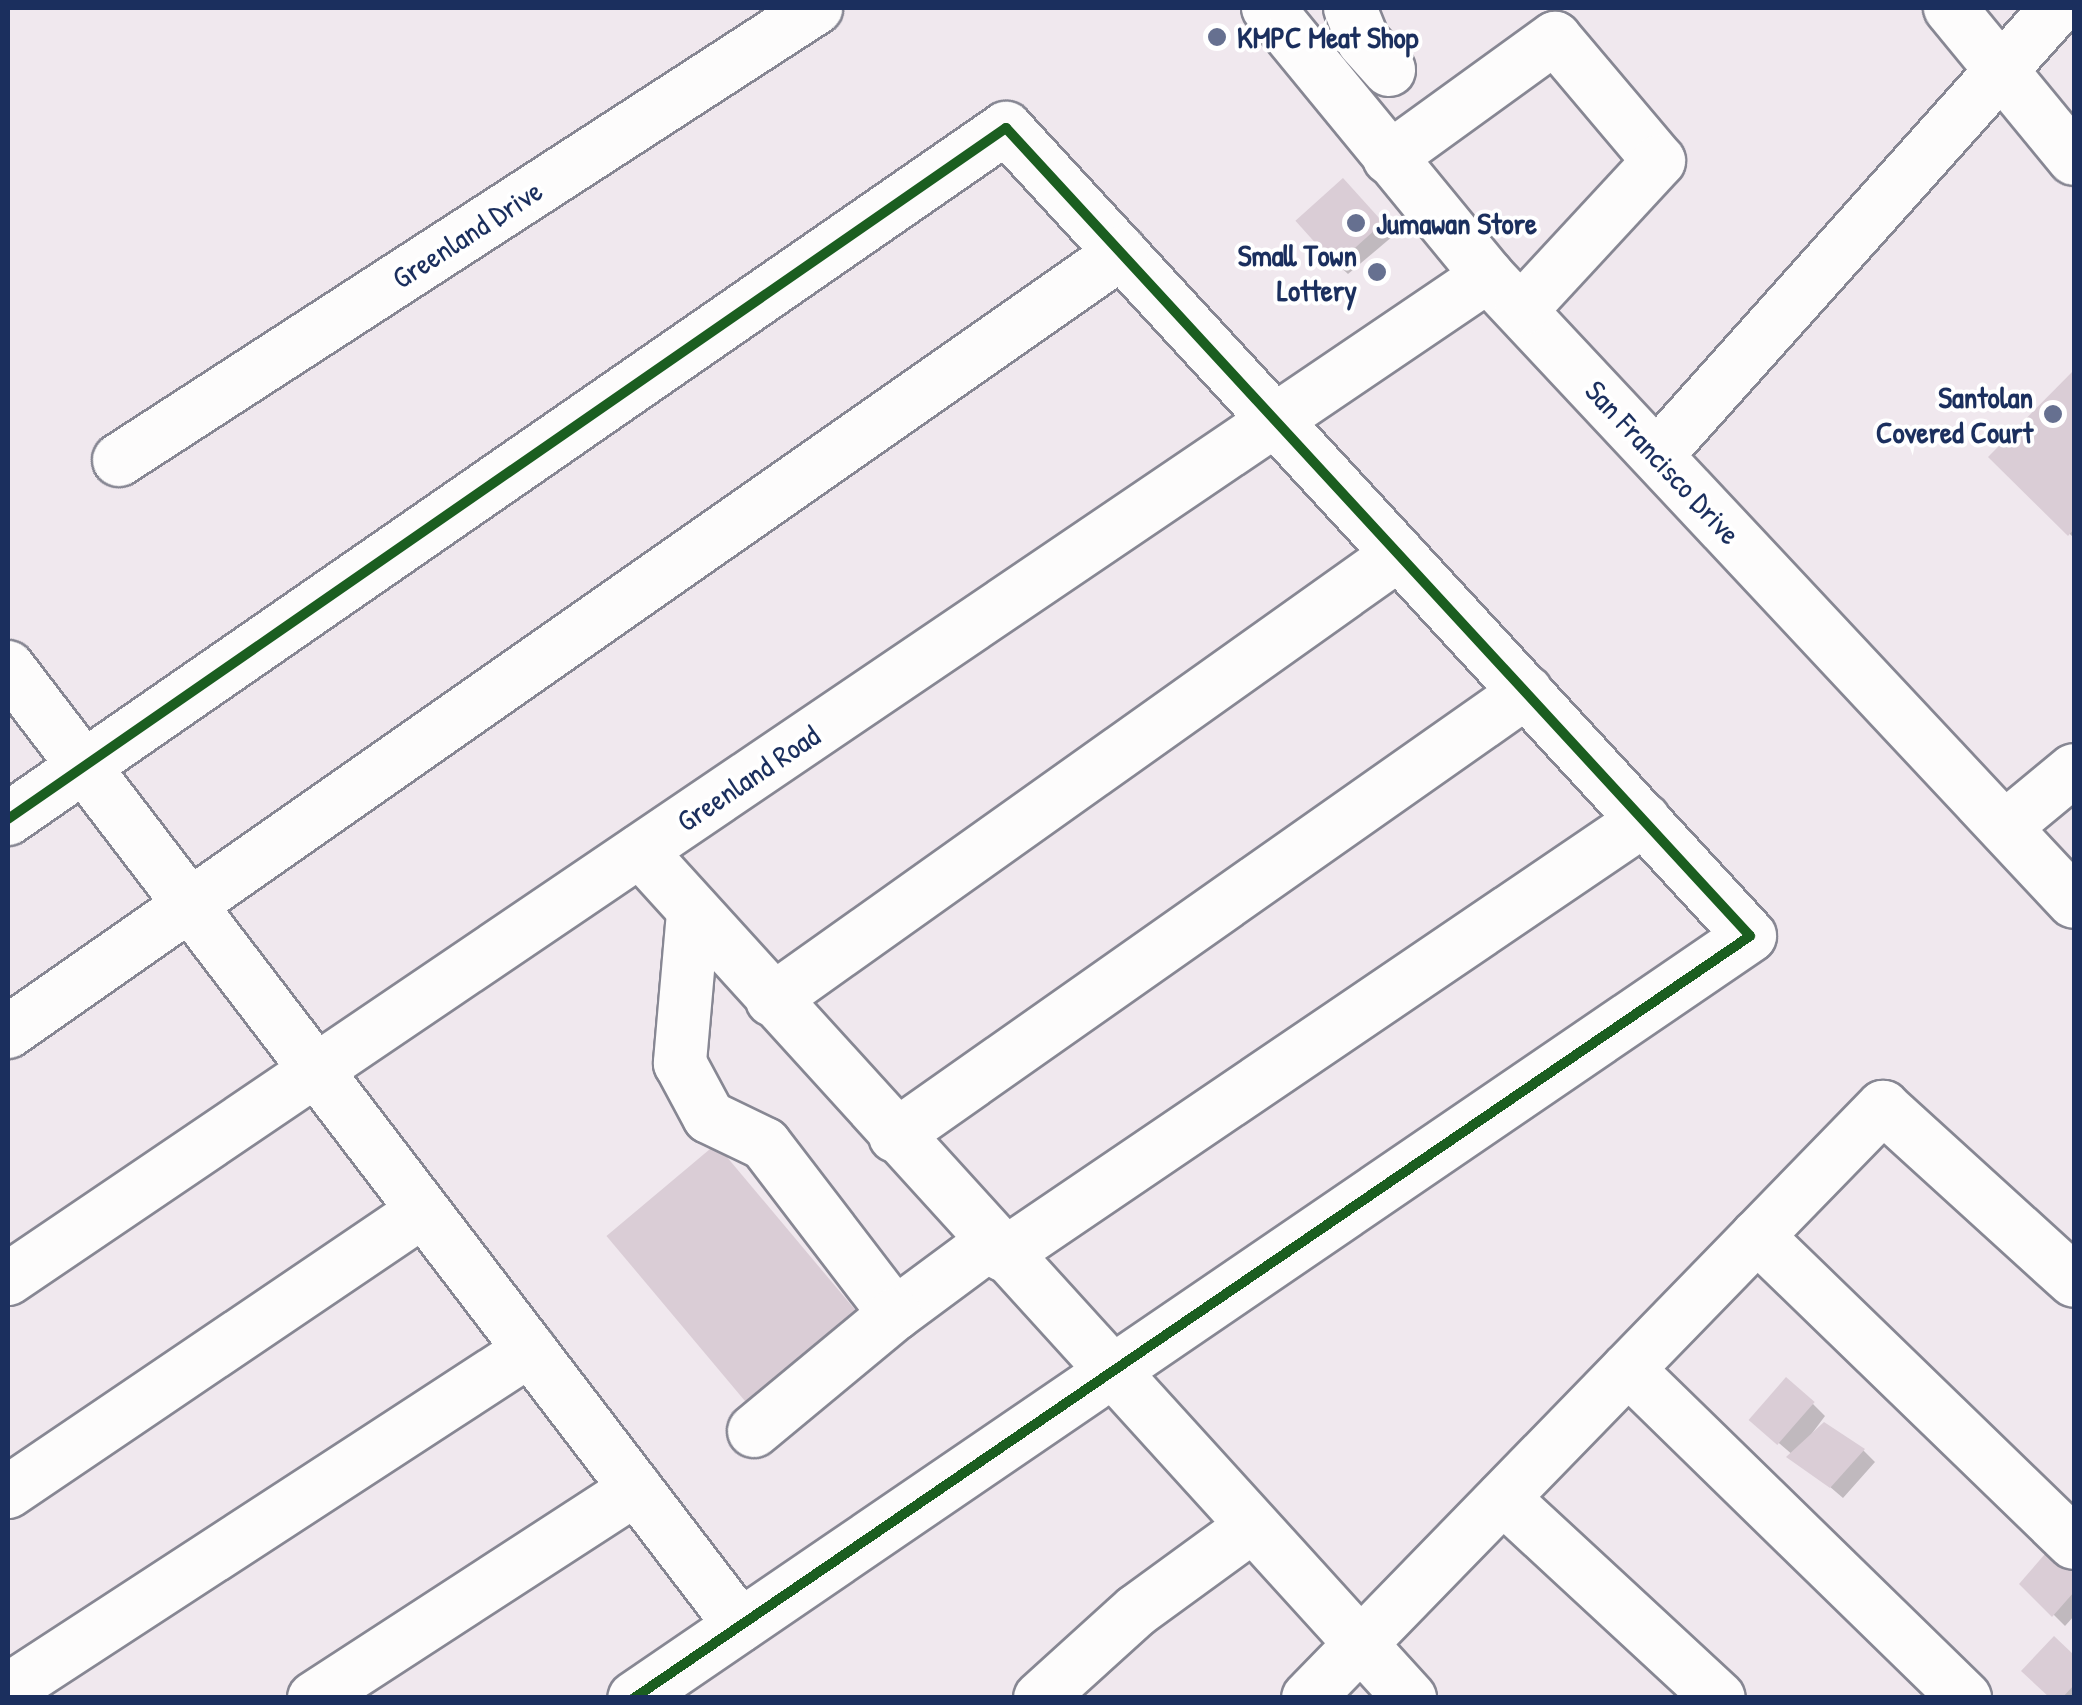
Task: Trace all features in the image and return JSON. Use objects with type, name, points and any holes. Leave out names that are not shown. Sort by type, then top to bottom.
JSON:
[{"type":"street","name":"Greenland Drive","points":[[119,460],[816,8]]},
{"type":"street","name":"San Francisco Drive","points":[[1268,8],[1504,293],[2074,902]]},
{"type":"street","points":[[1350,8],[1363,41],[1389,70]]},
{"type":"street","points":[[1950,8],[2074,159]]},
{"type":"street","points":[[1657,455],[2000,66],[2056,8]]},
{"type":"street","name":"Greenland Road","points":[[8,1279],[1275,421],[1504,293],[1660,161],[1555,38],[1389,158]]},
{"type":"street","points":[[8,819],[1006,128],[1750,936],[634,1698]]},
{"type":"street","points":[[8,1032],[1120,253]]},
{"type":"street","points":[[772,1000],[1399,554]]},
{"type":"street","points":[[8,667],[740,1625]]},
{"type":"street","points":[[895,1136],[1526,692]]},
{"type":"street","points":[[2005,827],[2074,770]]},
{"type":"street","points":[[754,1430],[894,1314],[1644,820]]},
{"type":"street","points":[[640,851],[1250,1528],[1410,1698]]},
{"type":"street","points":[[692,913],[680,1063],[709,1117],[765,1144],[894,1314]]},
{"type":"street","points":[[1308,1698],[1882,1108],[2074,1281]]},
{"type":"street","points":[[8,1492],[423,1211]]},
{"type":"street","points":[[1757,1236],[2074,1542]]},
{"type":"street","points":[[8,1690],[530,1350]]},
{"type":"street","points":[[1628,1368],[1966,1698]]},
{"type":"street","points":[[314,1698],[636,1490]]},
{"type":"street","points":[[1503,1498],[1719,1698]]},
{"type":"street","points":[[1040,1698],[1136,1611],[1250,1528]]},
{"type":"building","points":[[1343,178],[1383,223],[1336,265],[1295,221]]},
{"type":"building","name":"Santolan Covered Court","points":[[2074,370],[2074,529],[2068,536],[1988,457]]},
{"type":"building","points":[[716,1144],[859,1315],[750,1407],[606,1236]]},
{"type":"building","points":[[1786,1377],[1815,1402],[1777,1445],[1749,1420]]},
{"type":"building","points":[[1824,1422],[1865,1449],[1830,1488],[1786,1457]]},
{"type":"building","points":[[2051,1547],[2074,1567],[2074,1592],[2052,1617],[2019,1584]]},
{"type":"building","points":[[2054,1636],[2074,1655],[2074,1685],[2062,1698],[2050,1698],[2021,1671]]},
{"type":"cycle path","points":[[8,819],[1006,128],[1750,936],[634,1698]]},
{"type":"place","name":"KMPC Meat Shop","points":[[1217,37]]},
{"type":"place","name":"Jumawan Store","points":[[1356,223]]},
{"type":"place","name":"Small Town Lottery","points":[[1377,272]]},
{"type":"place","name":"Santolan Covered Court","points":[[2053,414]]}]
